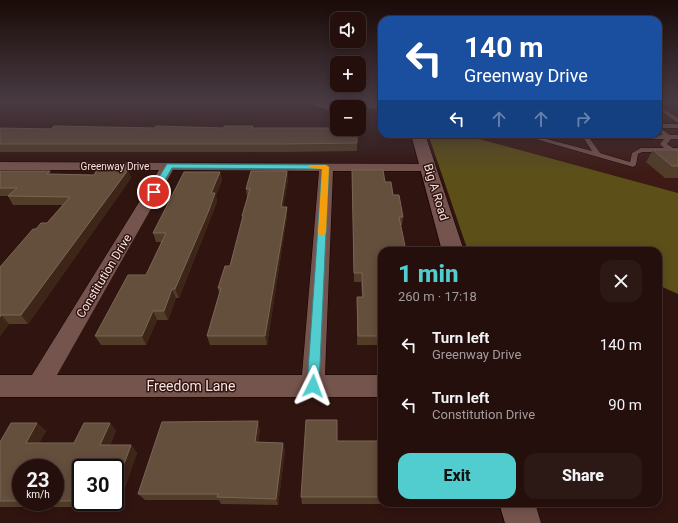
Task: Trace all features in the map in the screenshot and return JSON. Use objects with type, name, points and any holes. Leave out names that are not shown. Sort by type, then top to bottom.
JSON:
[{"type":"street","name":"Big A Road","points":[[419,138],[452,247]]},
{"type":"street","name":"Greenway Drive","points":[[0,166],[428,167]]},
{"type":"street","name":"Constitution Drive","points":[[38,386],[169,166]]},
{"type":"street","points":[[313,386],[326,167]]},
{"type":"street","name":"Freedom Lane","points":[[0,386],[378,386]]},
{"type":"street","points":[[518,507],[522,523]]},
{"type":"lane","points":[[662,126],[678,126]]},
{"type":"lane","points":[[662,132],[669,137]]},
{"type":"lane","points":[[662,137],[678,137]]},
{"type":"lane","points":[[669,137],[663,144],[674,150]]},
{"type":"lane","points":[[536,138],[633,165],[635,153],[641,150],[674,150]]},
{"type":"lane","points":[[587,138],[598,154]]},
{"type":"shaded area","points":[[662,125],[678,125],[678,193],[476,138],[662,138]]},
{"type":"shaded area","points":[[429,138],[476,138],[678,193],[678,294],[662,287],[662,247],[467,247]]},
{"type":"building","points":[[54,126],[224,128],[224,126],[253,126],[252,128],[330,128],[330,136],[357,136],[357,143],[0,144],[0,128],[51,129]]},
{"type":"building","points":[[653,150],[678,150],[678,166],[672,166]]},
{"type":"building","points":[[97,170],[128,170],[21,315],[1,315],[0,317],[0,267],[33,229],[36,229],[41,223],[47,223],[70,197],[8,196],[17,188],[0,188],[0,171],[50,171],[47,174],[94,175]]},
{"type":"building","points":[[352,170],[383,170],[385,182],[391,182],[393,195],[399,195],[403,217],[399,217],[405,247],[378,247],[378,336],[358,336],[357,297],[363,297],[362,273],[354,273]]},
{"type":"building","points":[[251,171],[287,171],[281,207],[287,207],[265,336],[207,336],[221,288],[218,288],[225,266],[230,266],[250,189],[246,189]]},
{"type":"building","points":[[184,172],[220,172],[211,193],[215,193],[209,210],[175,289],[172,289],[164,311],[153,311],[142,336],[95,336],[128,275],[146,275],[166,233],[153,233]]},
{"type":"building","points":[[306,420],[337,420],[337,441],[378,441],[378,497],[301,497]]},
{"type":"building","points":[[258,421],[255,442],[283,443],[276,499],[217,497],[218,494],[138,494],[162,422]]},
{"type":"building","points":[[11,423],[37,423],[26,443],[74,443],[84,423],[110,423],[100,445],[131,445],[124,464],[124,459],[72,459],[72,501],[64,501],[64,459],[12,459],[12,501],[0,501],[0,442]]},
{"type":"slow traffic","points":[[311,167],[326,167],[322,233]]},
{"type":"route","points":[[154,192],[169,166],[326,167],[313,386]]}]
